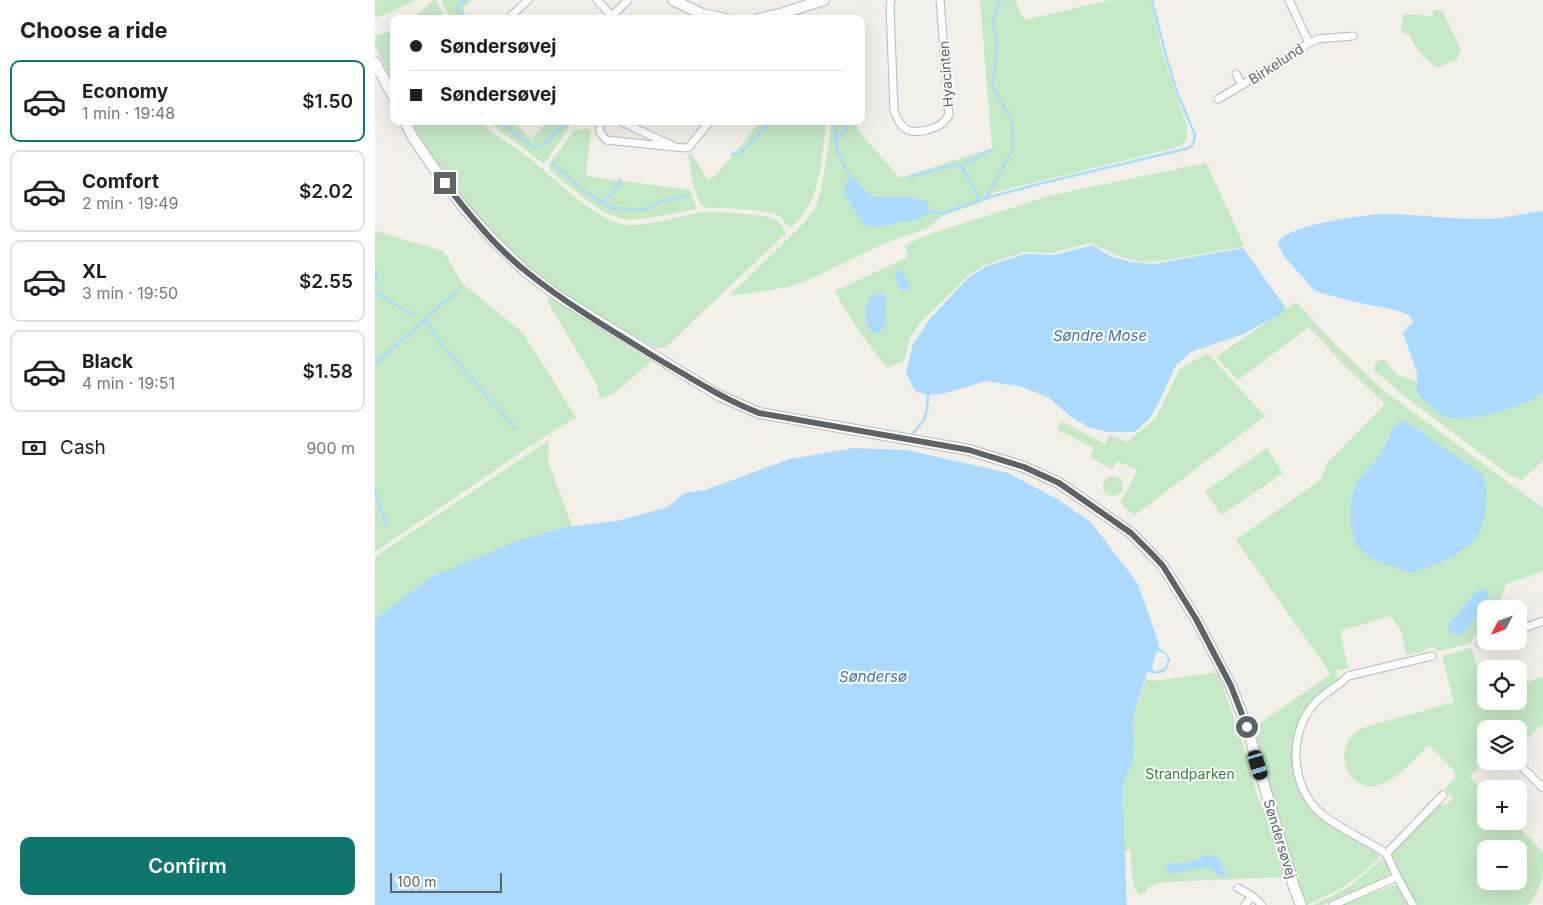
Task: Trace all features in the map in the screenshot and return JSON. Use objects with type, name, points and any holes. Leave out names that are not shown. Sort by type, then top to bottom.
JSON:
[{"type":"street","points":[[512,15],[528,0]]},
{"type":"street","points":[[597,0],[612,15]]},
{"type":"street","points":[[616,15],[629,0]]},
{"type":"street","points":[[673,0],[707,15]]},
{"type":"street","points":[[774,15],[824,0]]},
{"type":"street","name":"Hyacinten","points":[[891,0],[889,6],[894,111],[898,122],[905,129],[914,132],[938,127],[945,122],[949,115],[940,0]]},
{"type":"street","name":"Birkelund","points":[[1289,0],[1309,42]]},
{"type":"street","name":"Birkelund","points":[[1217,98],[1242,85],[1309,42],[1318,39],[1353,36]]},
{"type":"street","points":[[375,62],[390,90]]},
{"type":"street","name":"Birkelund","points":[[1236,74],[1242,85]]},
{"type":"street","name":"Søndersøvej","points":[[407,125],[412,136],[463,207],[526,272],[566,301],[718,395],[759,413],[969,450],[997,457],[1059,483],[1131,533],[1163,566],[1196,619],[1231,686],[1247,727],[1301,905]]},
{"type":"street","points":[[601,125],[600,132],[606,140],[676,148],[689,147],[707,125]]},
{"type":"street","points":[[628,125],[676,148]]},
{"type":"street","points":[[1527,627],[1543,621]]},
{"type":"street","points":[[1413,905],[1386,854],[1327,818],[1311,802],[1304,791],[1295,760],[1298,735],[1305,717],[1315,703],[1349,676],[1432,656]]},
{"type":"street","points":[[1525,770],[1543,788]]},
{"type":"street","points":[[1386,854],[1443,795]]},
{"type":"street","points":[[1333,905],[1397,877]]},
{"type":"street","points":[[1238,888],[1252,896],[1262,905]]},
{"type":"street","points":[[1245,905],[1252,896]]},
{"type":"green space","points":[[375,0],[416,0],[375,18]]},
{"type":"green space","points":[[436,0],[444,15],[417,15]]},
{"type":"green space","points":[[441,0],[472,0],[463,8],[466,15],[449,15]]},
{"type":"green space","points":[[980,0],[1015,0],[1024,20],[1111,0],[1151,0],[1163,55],[1187,127],[1184,143],[1175,148],[992,193],[988,200],[942,216],[928,228],[883,244],[808,280],[788,287],[730,295],[801,226],[815,209],[821,191],[831,125],[857,125],[857,129],[900,178],[992,148]],"holes":[[[857,180],[866,191],[875,197],[910,197],[927,201],[930,212],[881,227]]]},
{"type":"green space","points":[[1433,10],[1442,11],[1461,49],[1457,59],[1437,68],[1419,52],[1409,35],[1401,32],[1403,14],[1433,16]]},
{"type":"green space","points":[[390,31],[390,76],[375,46],[375,36]]},
{"type":"green space","points":[[414,125],[485,125],[529,158],[589,208],[616,222],[638,225],[707,212],[760,215],[779,222],[785,234],[666,347],[653,347],[573,301],[529,266],[471,210],[454,189]]},
{"type":"green space","points":[[492,125],[516,125],[531,139],[545,125],[568,125],[569,127],[545,163]]},
{"type":"green space","points":[[758,125],[826,125],[821,165],[814,194],[799,219],[789,228],[779,216],[773,214],[743,209],[705,208],[695,191],[688,154],[691,153],[708,179],[715,176]]},
{"type":"green space","points":[[591,130],[586,176],[691,190],[697,209],[630,220],[616,217],[590,203],[552,172],[548,165],[574,131]]},
{"type":"green space","points":[[1206,163],[1244,245],[1240,247],[1161,261],[1143,262],[1121,257],[1090,243],[1052,253],[1024,252],[987,264],[970,274],[920,323],[909,339],[905,360],[888,368],[859,331],[835,291],[908,257],[905,245],[933,233],[1052,195]]},
{"type":"green space","points":[[375,231],[443,251],[462,283],[523,333],[576,417],[530,446],[375,552]]},
{"type":"green space","points":[[550,297],[651,362],[614,393],[600,399],[597,385],[547,300]]},
{"type":"green space","points":[[1296,302],[1337,346],[1383,390],[1543,508],[1543,571],[1506,584],[1500,600],[1477,600],[1477,636],[1474,636],[1470,644],[1439,651],[1434,648],[1428,648],[1422,652],[1406,655],[1401,630],[1390,616],[1340,631],[1348,668],[1336,671],[1339,683],[1325,691],[1296,732],[1294,751],[1292,752],[1295,775],[1303,795],[1316,813],[1335,826],[1335,828],[1381,856],[1342,888],[1307,905],[1304,901],[1250,730],[1331,674],[1236,540],[1320,480],[1327,463],[1385,404],[1343,364],[1309,327],[1238,380],[1216,357]],"holes":[[[1388,436],[1487,491],[1485,516],[1360,477],[1380,455]]]},
{"type":"green space","points":[[1207,353],[1265,416],[1134,516],[1120,502],[1138,470],[1117,461],[1112,469],[1090,457],[1094,448],[1057,429],[1061,421],[1105,444],[1110,435],[1127,442],[1156,418],[1179,370]]},
{"type":"green space","points":[[1385,360],[1397,375],[1417,381],[1420,394],[1424,399],[1442,414],[1451,418],[1486,415],[1513,407],[1543,392],[1543,461],[1522,480],[1511,476],[1403,395],[1374,370],[1375,363]]},
{"type":"green space","points":[[549,440],[548,461],[572,526],[566,527],[397,603],[375,619],[375,557]]},
{"type":"green space","points":[[1267,448],[1283,473],[1221,515],[1205,491]]},
{"type":"green space","points":[[1113,476],[1120,479],[1123,486],[1120,493],[1113,496],[1106,493],[1103,486],[1106,479]]},
{"type":"green space","points":[[1471,648],[1477,665],[1477,710],[1527,710],[1527,682],[1543,677],[1543,727],[1541,725],[1527,740],[1527,720],[1477,720],[1477,770],[1470,777],[1477,784],[1477,830],[1522,830],[1543,852],[1541,881],[1537,893],[1528,905],[1416,905],[1391,855],[1393,850],[1438,805],[1446,805],[1453,798],[1445,789],[1455,778],[1455,772],[1429,745],[1399,774],[1379,785],[1368,786],[1359,783],[1352,778],[1347,770],[1345,750],[1348,741],[1359,730],[1454,702],[1442,656]]},
{"type":"green space","name":"Strandparken","points":[[1218,672],[1242,741],[1258,798],[1267,815],[1285,877],[1164,882],[1150,886],[1144,894],[1139,895],[1134,885],[1131,850],[1124,851],[1122,787],[1134,757],[1133,717],[1146,679],[1156,681]]},
{"type":"green space","points":[[1383,858],[1390,874],[1385,880],[1323,905],[1314,905],[1349,887]]},
{"type":"green space","points":[[1393,885],[1398,886],[1409,905],[1343,905]]},
{"type":"water","points":[[851,178],[857,180],[866,191],[875,197],[910,197],[927,201],[930,212],[921,219],[881,227],[864,225],[845,195],[845,184]]},
{"type":"water","points":[[1543,211],[1543,392],[1525,403],[1499,412],[1472,418],[1446,417],[1432,407],[1417,392],[1417,373],[1403,333],[1413,322],[1409,315],[1315,291],[1284,256],[1278,243],[1284,237],[1309,226],[1358,216],[1395,214],[1490,219]]},
{"type":"water","name":"Søndre Mose","points":[[1092,245],[1110,256],[1131,262],[1154,264],[1243,248],[1286,308],[1278,316],[1243,334],[1191,352],[1176,365],[1150,418],[1135,432],[1108,432],[1090,428],[1070,416],[1048,397],[1019,386],[986,381],[942,394],[928,395],[915,391],[906,373],[913,344],[929,320],[968,278],[987,266],[1025,254],[1055,255]]},
{"type":"water","points":[[901,269],[911,287],[902,291],[895,278],[896,273]]},
{"type":"water","points":[[882,293],[887,299],[886,322],[882,330],[877,334],[869,330],[865,312],[867,304],[873,295]]},
{"type":"water","points":[[1405,421],[1482,474],[1487,491],[1485,516],[1478,535],[1468,547],[1444,561],[1411,573],[1372,559],[1357,547],[1351,528],[1349,509],[1355,486],[1360,477],[1380,455],[1394,426],[1399,422]]},
{"type":"water","name":"Søndersø","points":[[854,448],[907,450],[1008,473],[1057,499],[1091,522],[1138,584],[1159,644],[1158,647],[1166,653],[1170,659],[1167,668],[1163,672],[1157,673],[1147,672],[1133,717],[1134,757],[1122,787],[1127,905],[375,905],[375,619],[431,577],[517,541],[566,527],[617,521],[668,507],[684,493],[705,490],[790,459]],"holes":[[[1159,651],[1168,658],[1166,667],[1156,672],[1152,669],[1156,652]]]},
{"type":"water","points":[[1485,589],[1488,592],[1487,600],[1477,600],[1477,615],[1463,635],[1454,635],[1450,632],[1448,625],[1476,592]]},
{"type":"water","points":[[1207,855],[1219,859],[1225,879],[1208,867],[1170,874],[1164,869],[1171,863],[1189,862]]},
{"type":"waterway","points":[[460,15],[457,10],[461,3],[467,0]]},
{"type":"waterway","points":[[930,212],[944,213],[986,198],[1013,149],[1012,121],[993,87],[997,42],[993,22],[999,0]]},
{"type":"waterway","points":[[986,198],[1189,148],[1193,144],[1195,135],[1177,92],[1152,0]]},
{"type":"waterway","points":[[503,125],[535,148],[541,147],[564,125]]},
{"type":"waterway","points":[[732,154],[737,154],[749,146],[767,125]]},
{"type":"waterway","points":[[836,125],[835,137],[838,151],[851,178]]},
{"type":"waterway","points":[[835,141],[849,125]]},
{"type":"waterway","points":[[909,177],[953,165],[961,166],[991,150]]},
{"type":"waterway","points":[[553,163],[579,187],[611,208],[645,210],[661,202],[687,195]]},
{"type":"waterway","points":[[961,166],[978,195],[978,201]]},
{"type":"waterway","points":[[602,203],[615,191],[620,179]]},
{"type":"waterway","points":[[375,270],[377,278],[375,281]]},
{"type":"waterway","points":[[375,364],[458,290]]},
{"type":"waterway","points":[[375,292],[412,314]]},
{"type":"waterway","points":[[425,320],[442,345],[516,429]]},
{"type":"waterway","points":[[912,434],[925,417],[928,395]]},
{"type":"waterway","points":[[375,491],[387,525]]},
{"type":"route","points":[[445,183],[463,207],[492,239],[526,272],[558,296],[615,332],[718,395],[738,405],[759,413],[969,450],[997,457],[1059,483],[1093,506],[1131,533],[1163,566],[1196,619],[1231,686],[1247,727]]}]
